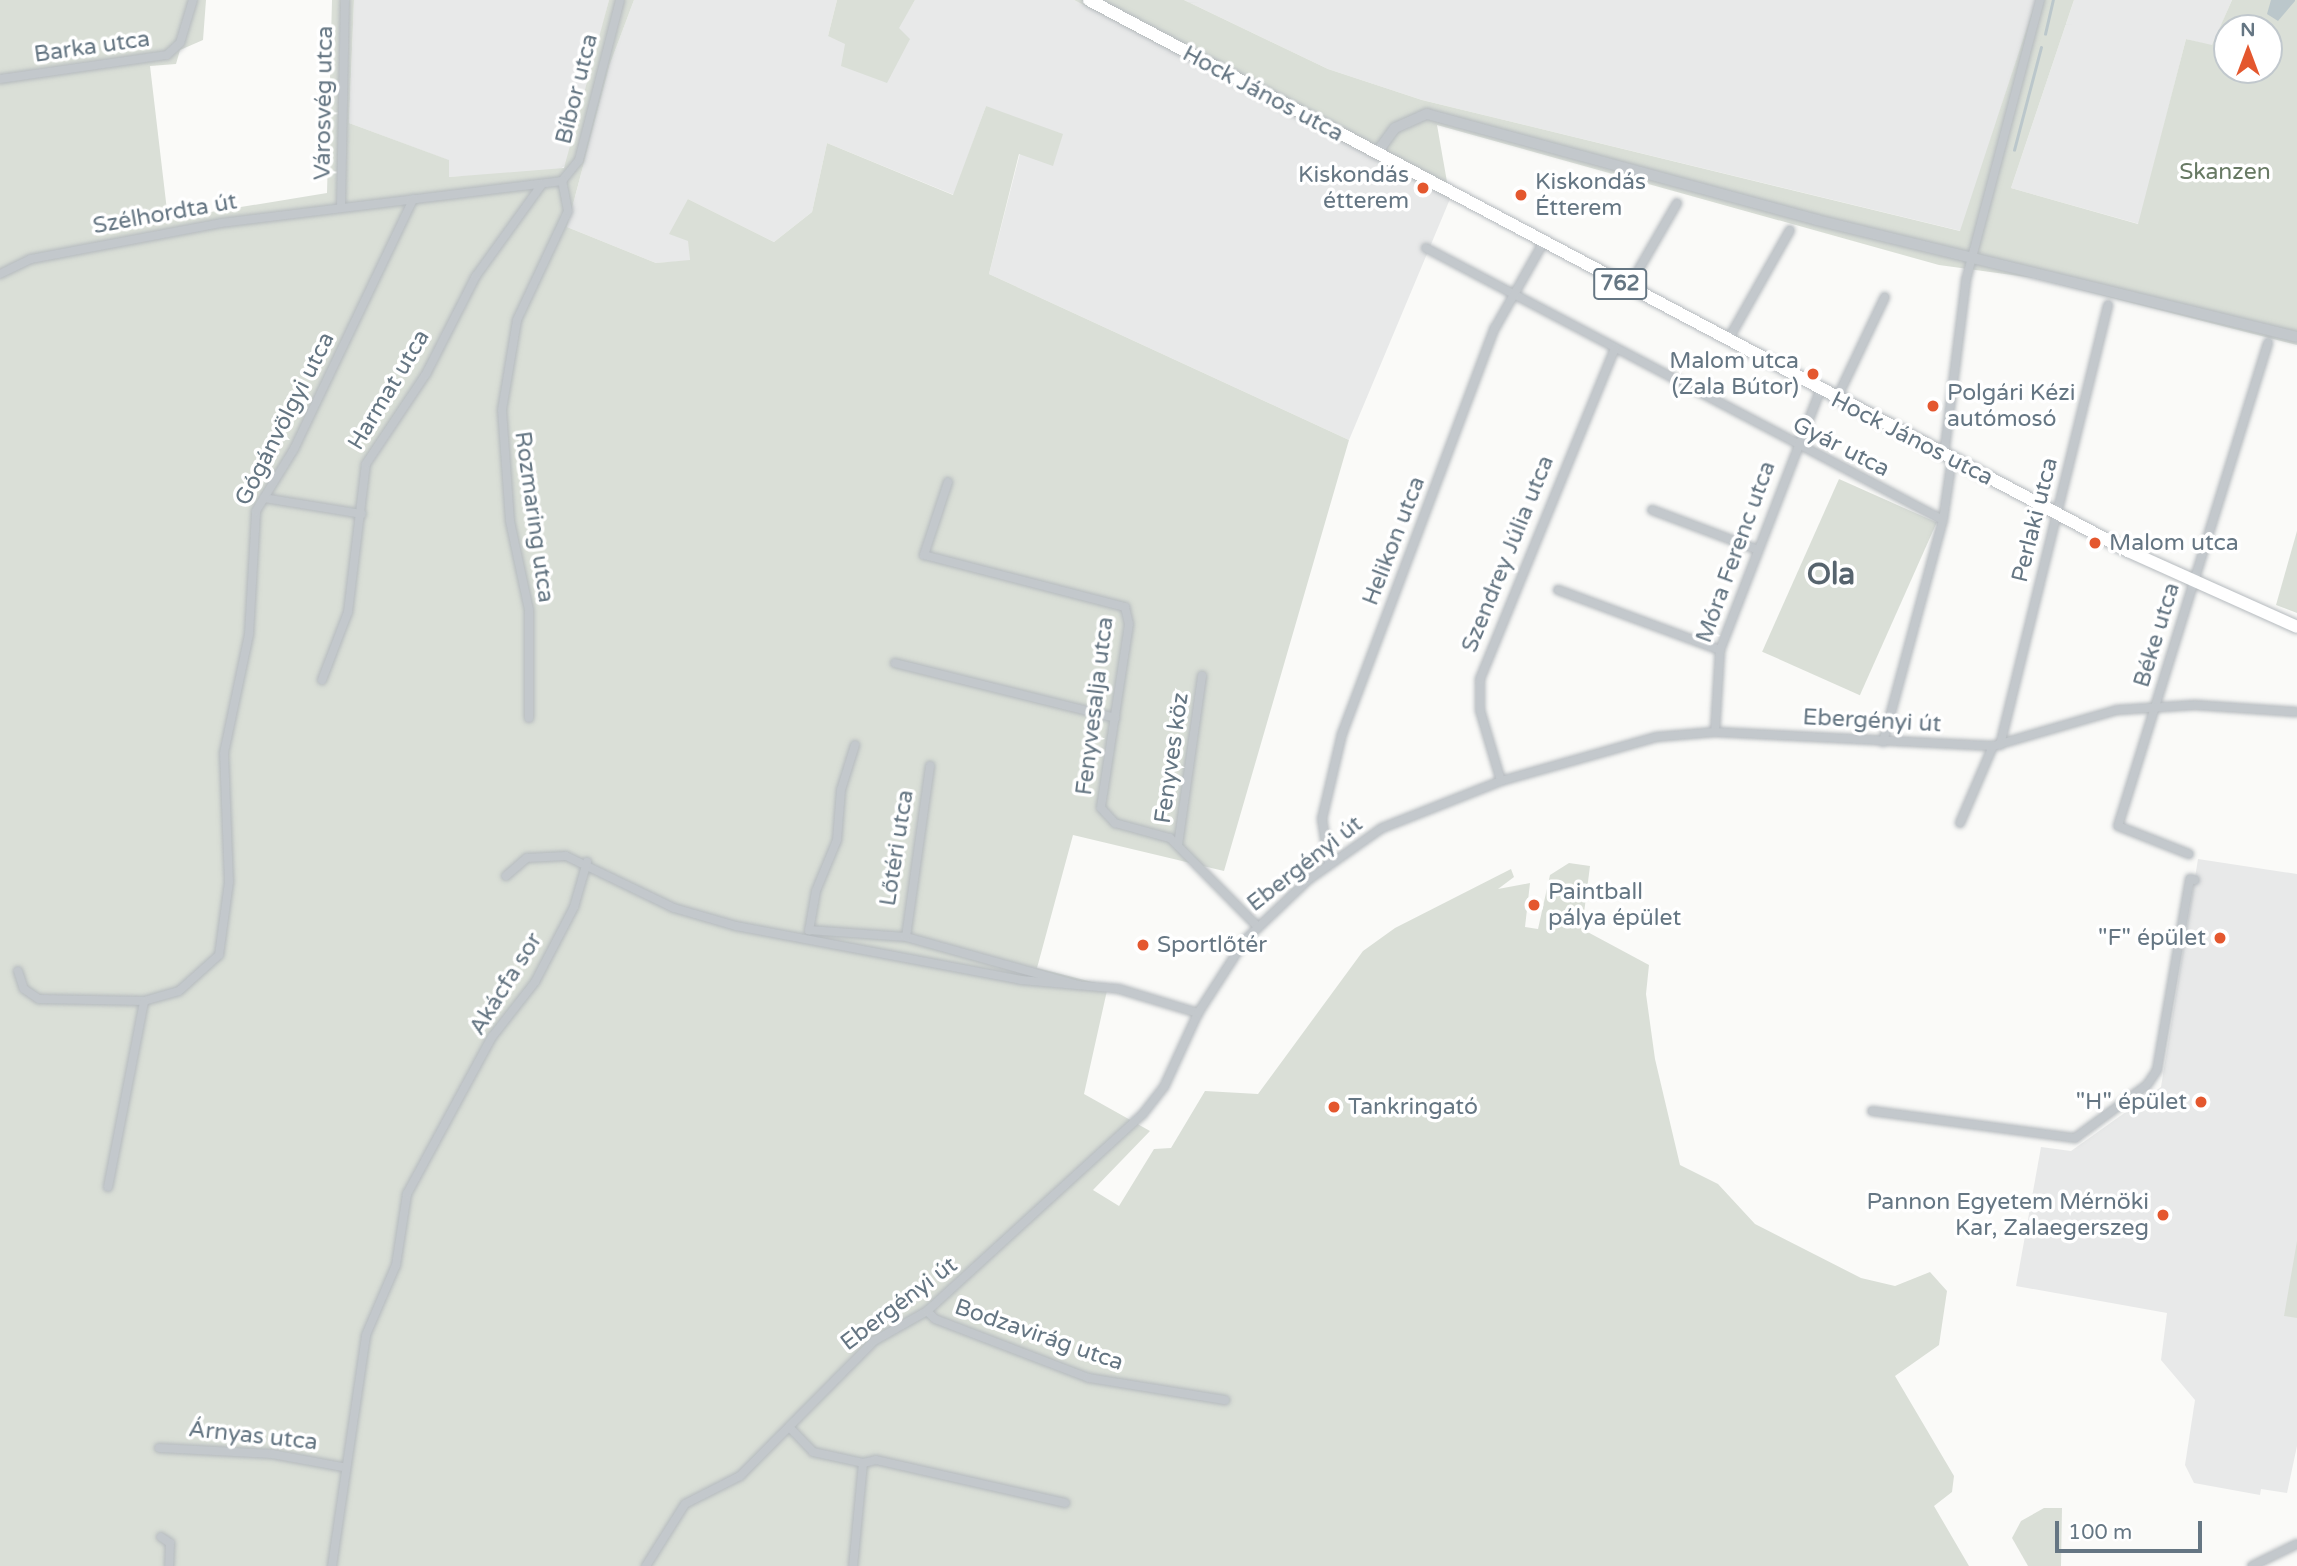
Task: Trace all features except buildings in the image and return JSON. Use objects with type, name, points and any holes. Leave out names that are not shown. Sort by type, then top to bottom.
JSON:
[{"type":"main road","name":"Hock János utca","points":[[1089,0],[1836,400],[2193,584],[2297,627]]},
{"type":"street","name":"Barka utca","points":[[0,79],[167,55],[180,44],[193,0]]},
{"type":"street","name":"Városvég utca","points":[[341,206],[345,0]]},
{"type":"street","name":"Bíbor utca","points":[[562,181],[579,160],[620,0]]},
{"type":"street","points":[[1883,742],[1943,520],[1970,256],[2040,0]]},
{"type":"street","points":[[1376,154],[1402,122],[1427,114],[1970,256],[2297,337]]},
{"type":"street","points":[[341,206],[562,181]]},
{"type":"street","name":"Rozmaring utca","points":[[529,718],[529,610],[510,520],[502,410],[517,320],[568,211],[562,181]]},
{"type":"street","name":"Harmat utca","points":[[322,680],[348,612],[362,514],[359,488],[372,454],[426,374],[476,276],[542,184]]},
{"type":"street","name":"Gógánvölgyi utca","points":[[18,971],[24,989],[39,999],[144,1001],[189,984],[219,955],[229,882],[225,753],[249,634],[256,511],[294,449],[413,199]]},
{"type":"street","points":[[1628,288],[1677,203]]},
{"type":"street","name":"Szélhordta út","points":[[0,274],[42,256],[341,206]]},
{"type":"street","points":[[1728,341],[1790,230]]},
{"type":"street","name":"Helikon utca","points":[[1329,864],[1322,819],[1342,734],[1495,328],[1543,243]]},
{"type":"street","name":"Gyár utca","points":[[1426,248],[1795,446],[1943,520]]},
{"type":"street","points":[[1836,400],[1885,297]]},
{"type":"street","name":"Perlaki utca","points":[[1960,823],[1997,745],[2108,305]]},
{"type":"street","name":"Béke utca","points":[[2189,854],[2118,826],[2268,344]]},
{"type":"street","name":"Szendrey Júlia utca","points":[[1502,780],[1480,710],[1483,667],[1615,348]]},
{"type":"street","name":"Móra Ferenc utca","points":[[1715,732],[1720,650],[1795,446],[1820,391]]},
{"type":"street","name":"Fenyvesalja utca","points":[[948,482],[924,555],[1125,607],[1129,625],[1104,814],[1178,845],[1257,926]]},
{"type":"street","points":[[264,498],[362,514]]},
{"type":"street","points":[[1652,510],[1756,549]]},
{"type":"street","points":[[1558,590],[1720,650]]},
{"type":"street","points":[[895,663],[1115,718]]},
{"type":"street","name":"Fenyves köz","points":[[1178,845],[1202,676]]},
{"type":"street","name":"Ebergényi út","points":[[646,1566],[685,1504],[740,1476],[792,1430],[874,1341],[927,1311],[1154,1102],[1198,1013],[1257,926],[1329,864],[1412,813],[1502,780],[1626,744],[1715,732],[1883,742],[1997,745],[2117,710],[2156,707],[2297,712]]},
{"type":"street","points":[[855,746],[841,790],[837,840],[816,891],[809,930],[906,937],[1078,985]]},
{"type":"street","name":"Lőtéri utca","points":[[906,937],[930,766]]},
{"type":"street","points":[[506,876],[527,858],[587,862],[674,908],[736,926],[1078,985],[1119,989],[1198,1013]]},
{"type":"street","name":"Akácfa sor","points":[[332,1566],[342,1467],[366,1335],[396,1265],[410,1185],[502,1020],[535,982],[574,907],[587,862]]},
{"type":"street","points":[[1872,1111],[2075,1138],[2147,1085],[2157,1070],[2190,879],[2195,880]]},
{"type":"street","points":[[108,1187],[144,1001]]},
{"type":"street","name":"Bodzavirág utca","points":[[927,1311],[935,1319],[1089,1378],[1225,1399]]},
{"type":"street","points":[[792,1430],[813,1452],[863,1463],[876,1460],[1065,1503]]},
{"type":"street","name":"Árnyas utca","points":[[159,1448],[261,1453],[342,1467]]},
{"type":"street","points":[[853,1566],[863,1463]]},
{"type":"street","points":[[160,1537],[170,1543],[169,1566]]},
{"type":"street","points":[[2252,1566],[2297,1544]]},
{"type":"shaded area","points":[[354,0],[609,0],[568,164],[555,172],[448,177],[448,160],[349,123]]},
{"type":"shaded area","points":[[634,0],[837,0],[828,36],[898,28],[915,0],[1074,0],[1450,199],[1349,440],[989,274],[1020,153],[986,106],[954,195],[827,143],[812,212],[774,242],[688,199],[690,261],[656,263],[567,227],[610,64]]},
{"type":"shaded area","points":[[1184,0],[2036,0],[1961,231],[1422,100],[1328,69]]},
{"type":"shaded area","points":[[2074,0],[2232,0],[2226,14],[2213,14],[2212,46],[2186,39],[2139,224],[2011,188]]},
{"type":"shaded area","points":[[2271,0],[2295,0],[2283,15],[2267,14]]},
{"type":"shaded area","name":"Pannon Egyetem Mérnöki Kar, Zalaegerszeg","points":[[2198,859],[2297,874],[2297,1446],[2287,1493],[2261,1489],[2260,1495],[2194,1483],[2185,1465],[2195,1400],[2161,1360],[2167,1313],[2016,1286],[2041,1147],[2071,1151],[2161,1087]]},
{"type":"green space","points":[[0,0],[206,0],[203,40],[180,50],[176,64],[150,66],[168,219],[327,193],[332,0],[354,0],[349,123],[449,160],[449,177],[564,168],[609,0],[634,0],[610,64],[567,227],[656,263],[690,260],[688,241],[669,234],[688,199],[774,242],[812,212],[827,143],[953,195],[986,106],[1063,134],[1053,166],[1019,154],[989,274],[1349,440],[1224,871],[1073,835],[1037,968],[1108,986],[1084,1094],[1150,1131],[1093,1190],[1119,1206],[1154,1149],[1171,1148],[1205,1091],[1258,1094],[1363,951],[1395,928],[1511,869],[1514,877],[1498,889],[1530,883],[1525,927],[1538,929],[1550,875],[1569,863],[1590,866],[1582,929],[1649,965],[1646,994],[1655,1059],[1680,1165],[1718,1184],[1755,1224],[1861,1278],[1895,1286],[1930,1272],[1947,1291],[1939,1345],[1895,1376],[1954,1476],[1952,1492],[1934,1506],[1969,1566],[0,1566]]},
{"type":"green space","points":[[837,0],[915,0],[899,28],[910,39],[887,83],[841,66],[845,44],[828,36]]},
{"type":"green space","name":"Skanzen","points":[[1074,0],[1184,0],[1328,69],[1422,100],[1960,231],[2036,0],[2074,0],[2011,188],[2138,224],[2186,39],[2212,45],[2213,43],[2213,84],[2283,84],[2283,14],[2226,14],[2232,0],[2297,0],[2297,345],[2034,278],[1939,265],[1437,125],[1450,199]]},
{"type":"green space","points":[[1839,479],[1937,523],[1860,695],[1762,652]]},
{"type":"green space","points":[[2297,531],[2297,613],[2276,605]]},
{"type":"green space","points":[[2297,1241],[2297,1318],[2284,1316]]},
{"type":"green space","points":[[2044,1508],[2062,1508],[2061,1566],[2028,1566],[2012,1538],[2021,1521]]},
{"type":"waterway","points":[[2045,34],[2053,0]]},
{"type":"waterway","points":[[2014,150],[2041,47]]},
{"type":"place","name":"Kiskondás étterem","points":[[1423,188]]},
{"type":"place","name":"Kiskondás Étterem","points":[[1521,195]]},
{"type":"place","name":"Malom utca (Zala Bútor)","points":[[1813,374]]},
{"type":"place","name":"Polgári Kézi autómosó","points":[[1933,406]]},
{"type":"place","name":"Malom utca","points":[[2095,543]]},
{"type":"place","name":"Paintball pálya épület","points":[[1534,905]]},
{"type":"place","name":"\"F\" épület","points":[[2220,938]]},
{"type":"place","name":"Sportlőtér","points":[[1143,945]]},
{"type":"place","name":"\"H\" épület","points":[[2201,1102]]},
{"type":"place","name":"Tankringató","points":[[1334,1107]]},
{"type":"place","name":"Pannon Egyetem Mérnöki Kar, Zalaegerszeg","points":[[2163,1215]]},
{"type":"district","name":"Ola","points":[[1831,575]]}]
